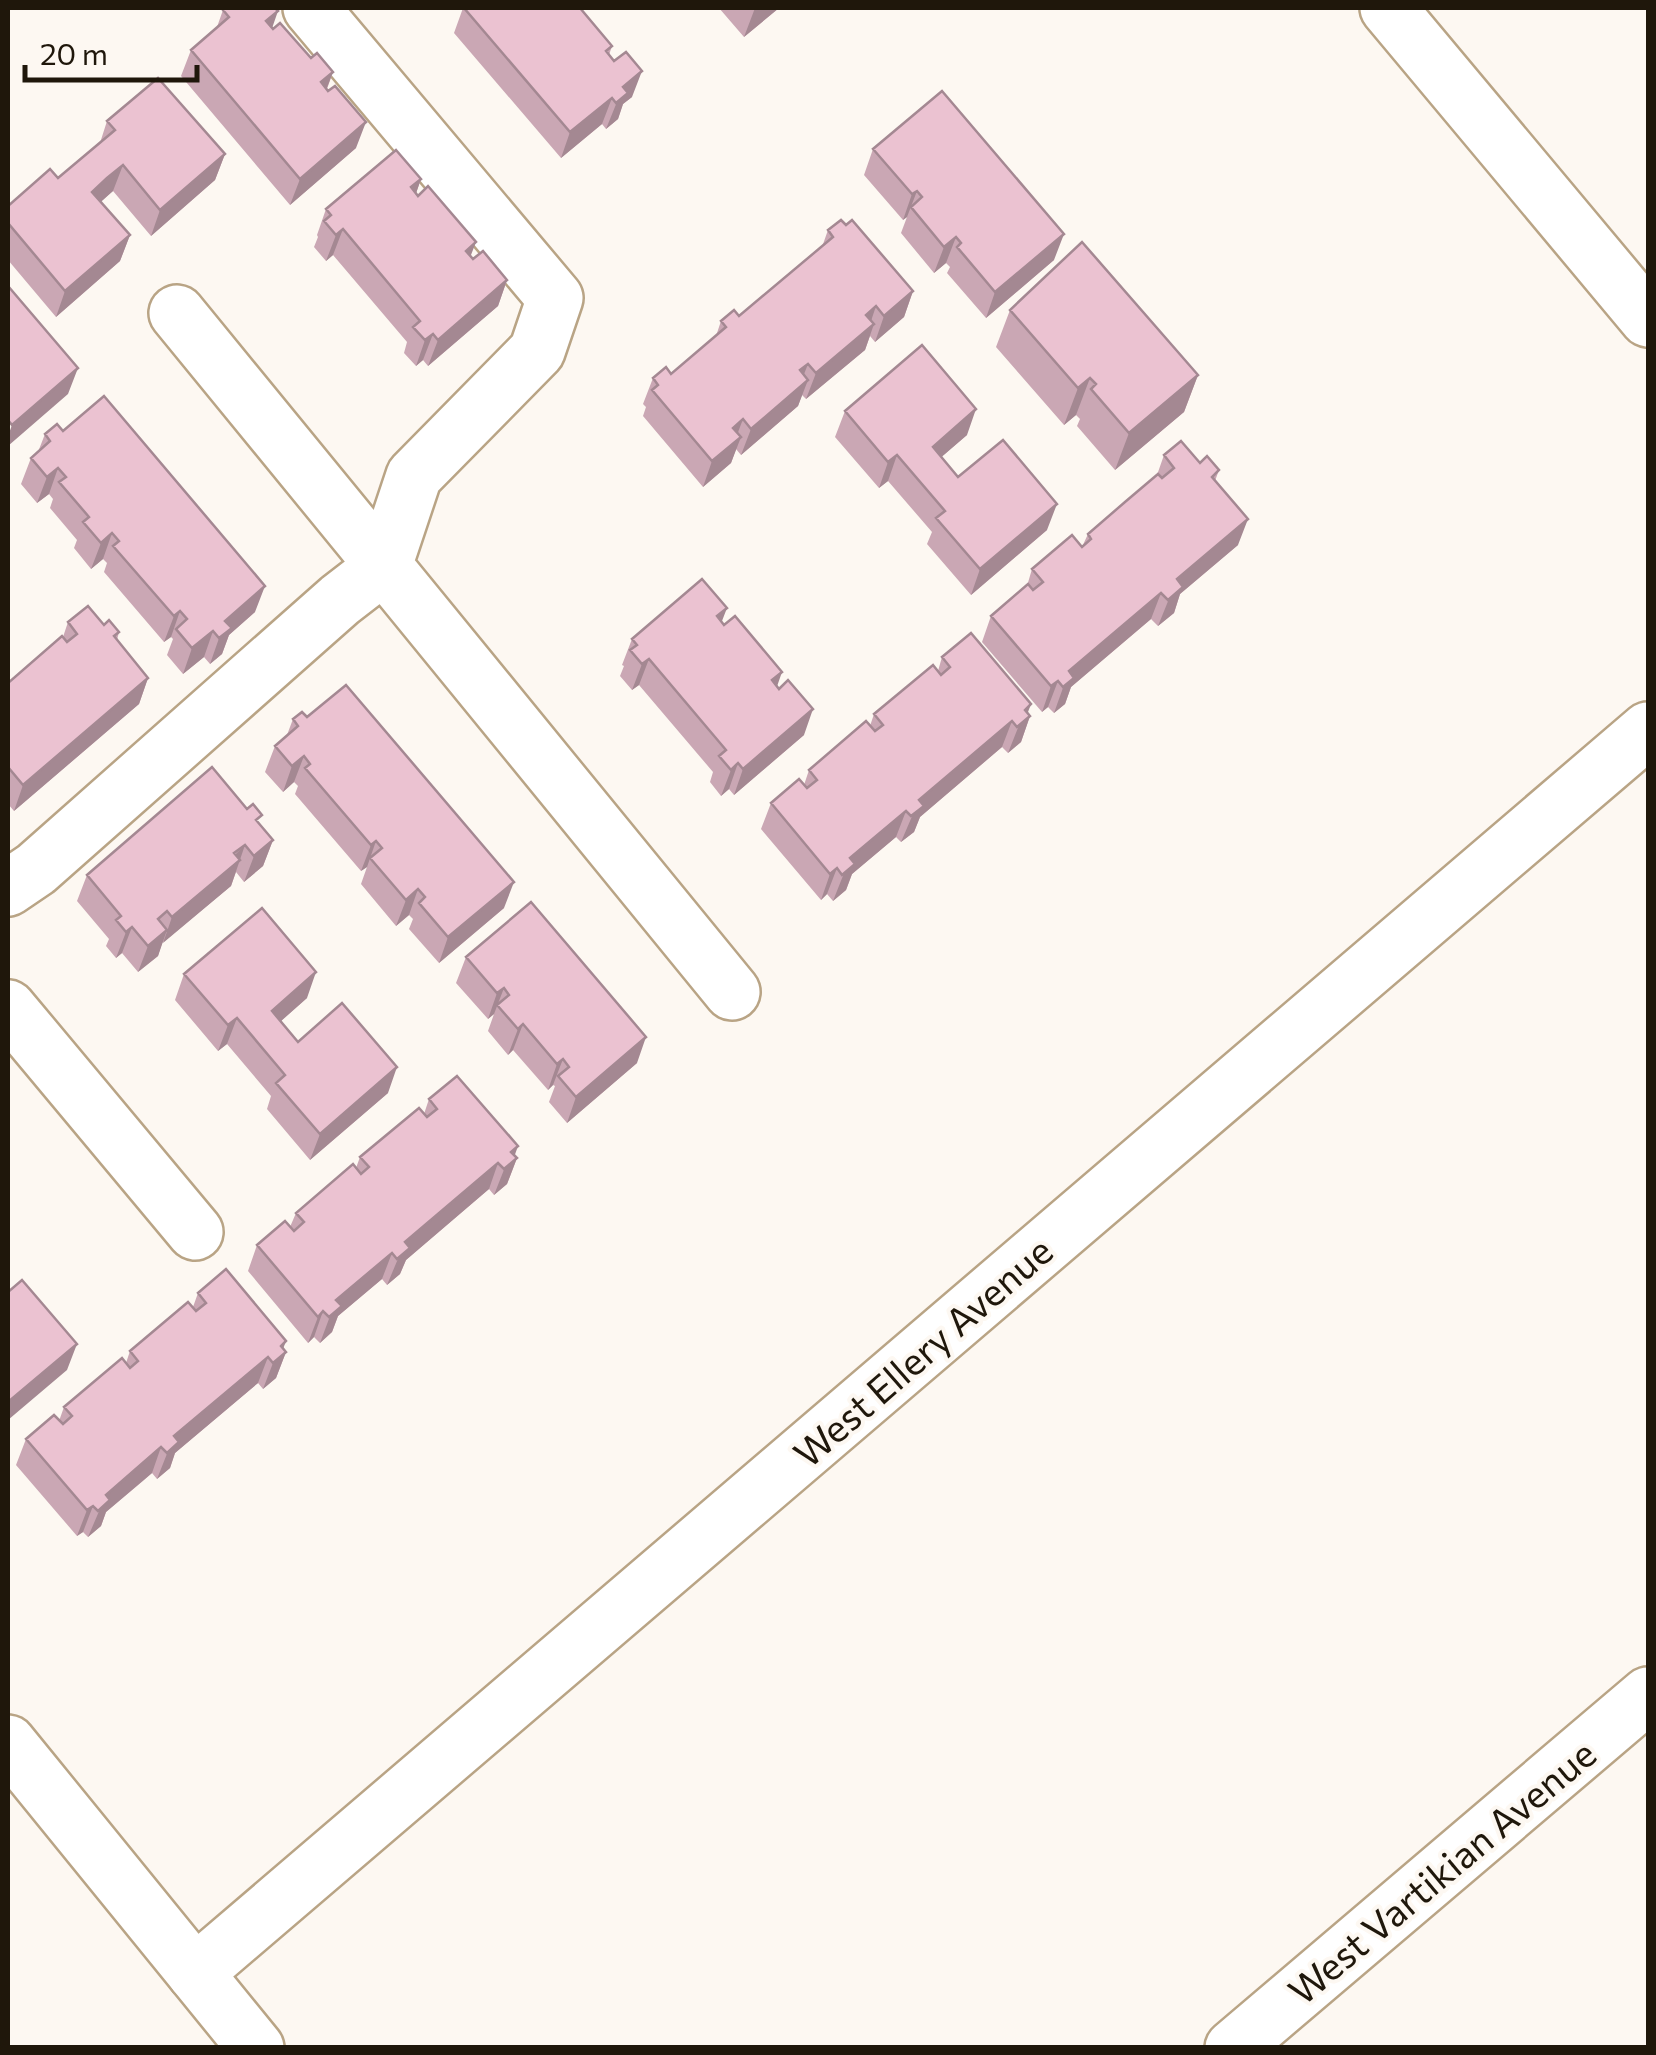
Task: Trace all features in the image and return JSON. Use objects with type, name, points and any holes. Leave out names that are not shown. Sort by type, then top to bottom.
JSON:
[{"type":"street","points":[[8,888],[36,869],[340,600],[384,566],[414,476],[536,351],[555,298],[311,8]]},
{"type":"street","points":[[1388,8],[1648,319]]},
{"type":"street","points":[[177,312],[732,992]]},
{"type":"street","name":"West Ellery Avenue","points":[[195,1973],[1648,730]]},
{"type":"street","points":[[8,1008],[195,1232]]},
{"type":"street","name":"West Vartikian Avenue","points":[[1234,2048],[1648,1695]]},
{"type":"street","points":[[8,1743],[256,2048]]},
{"type":"building","points":[[275,8],[278,11],[266,21],[273,29],[280,23],[311,58],[317,53],[333,72],[321,82],[328,91],[335,86],[366,122],[300,179],[191,50],[229,17],[223,10]]},
{"type":"building","points":[[464,8],[580,8],[612,46],[606,51],[614,61],[626,52],[642,71],[623,87],[628,93],[616,103],[612,98],[570,132]]},
{"type":"building","points":[[158,78],[225,154],[160,210],[123,165],[107,178],[92,192],[130,235],[65,291],[8,223],[8,206],[50,169],[58,178],[115,130],[107,121]]},
{"type":"building","points":[[942,91],[1064,234],[995,292],[957,247],[961,243],[956,237],[944,247],[911,207],[922,197],[917,191],[912,194],[873,149]]},
{"type":"building","points":[[396,150],[421,179],[411,187],[418,196],[428,186],[476,242],[466,251],[473,259],[483,251],[507,280],[438,340],[433,334],[425,340],[413,327],[420,321],[343,229],[336,235],[324,221],[331,215],[326,209]]},
{"type":"building","points":[[841,220],[846,225],[852,220],[913,291],[884,316],[876,306],[866,315],[874,324],[816,373],[808,364],[800,370],[808,380],[751,429],[743,419],[733,428],[741,437],[712,461],[652,390],[658,385],[653,378],[666,367],[671,374],[726,327],[721,321],[734,310],[739,316],[833,237],[828,230]]},
{"type":"building","points":[[1082,242],[1198,375],[1129,433],[1091,389],[1096,384],[1090,378],[1078,388],[1010,310]]},
{"type":"building","points":[[8,286],[78,368],[12,425],[8,420]]},
{"type":"building","points":[[922,345],[976,409],[933,447],[958,477],[1003,440],[1057,504],[980,569],[936,518],[945,511],[897,455],[888,462],[845,411]]},
{"type":"building","points":[[104,396],[265,586],[225,621],[232,628],[219,638],[213,631],[192,648],[176,629],[187,619],[180,611],[174,616],[113,546],[119,541],[112,533],[101,543],[83,522],[89,517],[59,482],[66,477],[58,468],[47,477],[31,458],[50,441],[45,434],[57,424],[63,431]]},
{"type":"building","points":[[1181,441],[1200,463],[1207,456],[1219,470],[1212,477],[1248,519],[1177,579],[1183,587],[1168,600],[1161,593],[1069,671],[1074,678],[1063,687],[1058,681],[1051,686],[991,616],[1028,584],[1033,590],[1043,582],[1032,569],[1072,535],[1082,547],[1091,539],[1088,534],[1125,502],[1158,474],[1162,478],[1174,468],[1164,455]]},
{"type":"building","points":[[702,579],[727,608],[717,616],[724,625],[735,616],[782,672],[772,680],[779,689],[788,680],[813,709],[743,769],[738,763],[731,770],[719,756],[726,750],[649,659],[642,664],[630,650],[637,645],[632,639]]},
{"type":"building","points":[[88,606],[104,625],[109,620],[119,632],[114,636],[148,678],[23,785],[8,767],[8,683],[62,636],[67,642],[77,634],[68,622]]},
{"type":"building","points":[[971,633],[1031,704],[1025,710],[1030,716],[1017,727],[1012,721],[919,800],[924,806],[911,816],[906,811],[850,858],[855,864],[842,875],[837,868],[830,874],[771,803],[799,779],[807,788],[817,780],[809,770],[866,721],[875,731],[883,725],[874,714],[933,665],[941,675],[950,667],[942,657]]},
{"type":"building","points":[[346,685],[514,882],[448,937],[419,903],[425,897],[418,889],[406,900],[370,858],[382,848],[376,841],[371,845],[305,768],[310,764],[304,756],[292,766],[275,746],[298,726],[293,719],[302,712],[307,717]]},
{"type":"building","points":[[212,767],[247,809],[253,804],[262,815],[256,820],[273,840],[254,856],[245,845],[234,853],[240,860],[172,917],[167,911],[158,919],[167,930],[148,946],[132,927],[126,932],[116,920],[121,916],[87,875]]},
{"type":"building","points":[[531,902],[646,1037],[576,1097],[558,1076],[569,1067],[563,1059],[557,1064],[523,1024],[518,1029],[497,1005],[509,995],[504,988],[497,993],[466,957]]},
{"type":"building","points":[[262,908],[316,972],[272,1011],[298,1042],[342,1003],[397,1067],[320,1134],[276,1083],[285,1075],[237,1018],[228,1025],[184,974]]},
{"type":"building","points":[[457,1076],[518,1146],[511,1152],[517,1158],[504,1169],[498,1163],[405,1242],[410,1248],[397,1259],[392,1253],[336,1300],[342,1306],[329,1317],[323,1311],[318,1317],[257,1245],[285,1221],[294,1231],[304,1222],[296,1213],[353,1164],[361,1174],[369,1167],[360,1157],[419,1108],[427,1117],[437,1109],[429,1099]]},
{"type":"building","points":[[226,1269],[286,1341],[281,1346],[286,1352],[273,1363],[268,1357],[174,1436],[179,1442],[167,1453],[161,1447],[106,1495],[110,1500],[98,1511],[93,1506],[87,1510],[26,1439],[54,1415],[63,1424],[72,1416],[64,1407],[122,1358],[130,1368],[138,1361],[130,1351],[188,1302],[196,1311],[206,1303],[198,1293]]},
{"type":"building","points":[[22,1280],[77,1344],[8,1402],[8,1292]]}]
